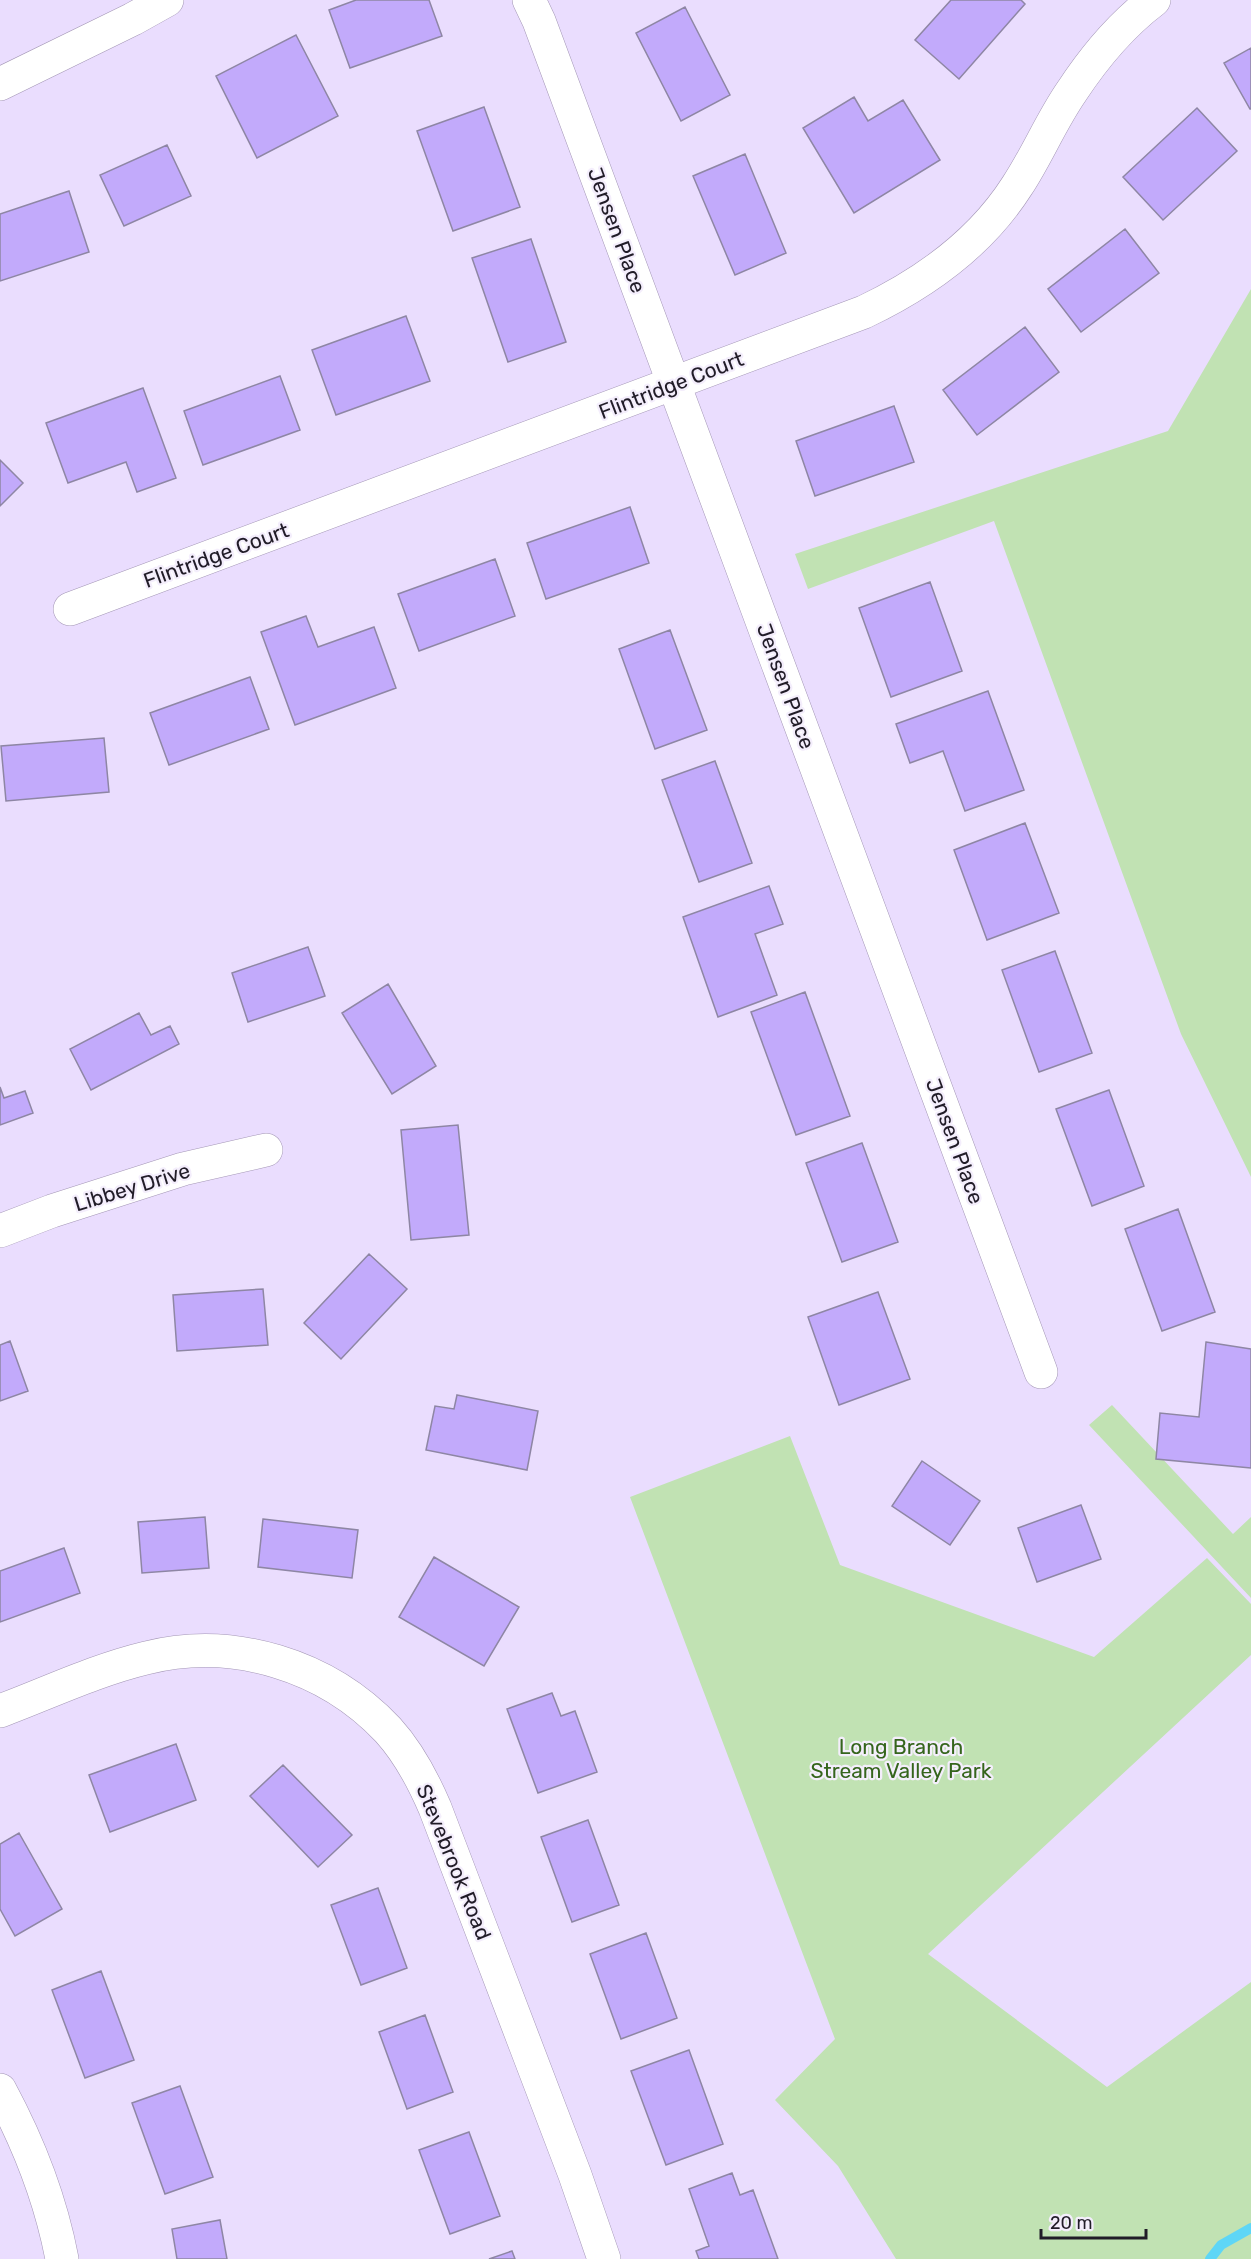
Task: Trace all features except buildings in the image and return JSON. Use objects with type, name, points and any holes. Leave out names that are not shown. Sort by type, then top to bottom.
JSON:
[{"type":"street","points":[[0,84],[133,20],[167,0]]},
{"type":"street","name":"Jensen Place","points":[[529,0],[539,21],[1041,1372]]},
{"type":"street","name":"Flintridge Court","points":[[70,609],[674,384],[864,312],[903,294],[934,273],[972,241],[1000,209],[1017,186],[1071,92],[1108,42],[1138,12],[1154,0]]},
{"type":"street","name":"Libbey Drive","points":[[0,1232],[52,1211],[183,1169],[266,1150]]},
{"type":"street","name":"Stevebrook Road","points":[[0,1711],[104,1671],[146,1658],[176,1652],[225,1651],[274,1659],[297,1667],[326,1681],[367,1710],[389,1732],[425,1784],[575,2175],[604,2259]]},
{"type":"street","points":[[0,2090],[12,2113],[46,2198],[62,2259]]},
{"type":"green space","points":[[1251,289],[1251,1177],[1181,1034],[994,521],[808,589],[795,554],[1168,431]]},
{"type":"green space","points":[[1112,1405],[1233,1534],[1251,1517],[1251,1598],[1089,1425]]},
{"type":"green space","name":"Long Branch Stream Valley Park","points":[[790,1436],[840,1565],[1094,1657],[1207,1558],[1251,1604],[1251,1655],[928,1954],[1107,2087],[1251,1982],[1251,2259],[896,2259],[838,2166],[775,2100],[835,2039],[630,1497]]},
{"type":"waterway","points":[[1210,2259],[1221,2245],[1251,2228]]}]
